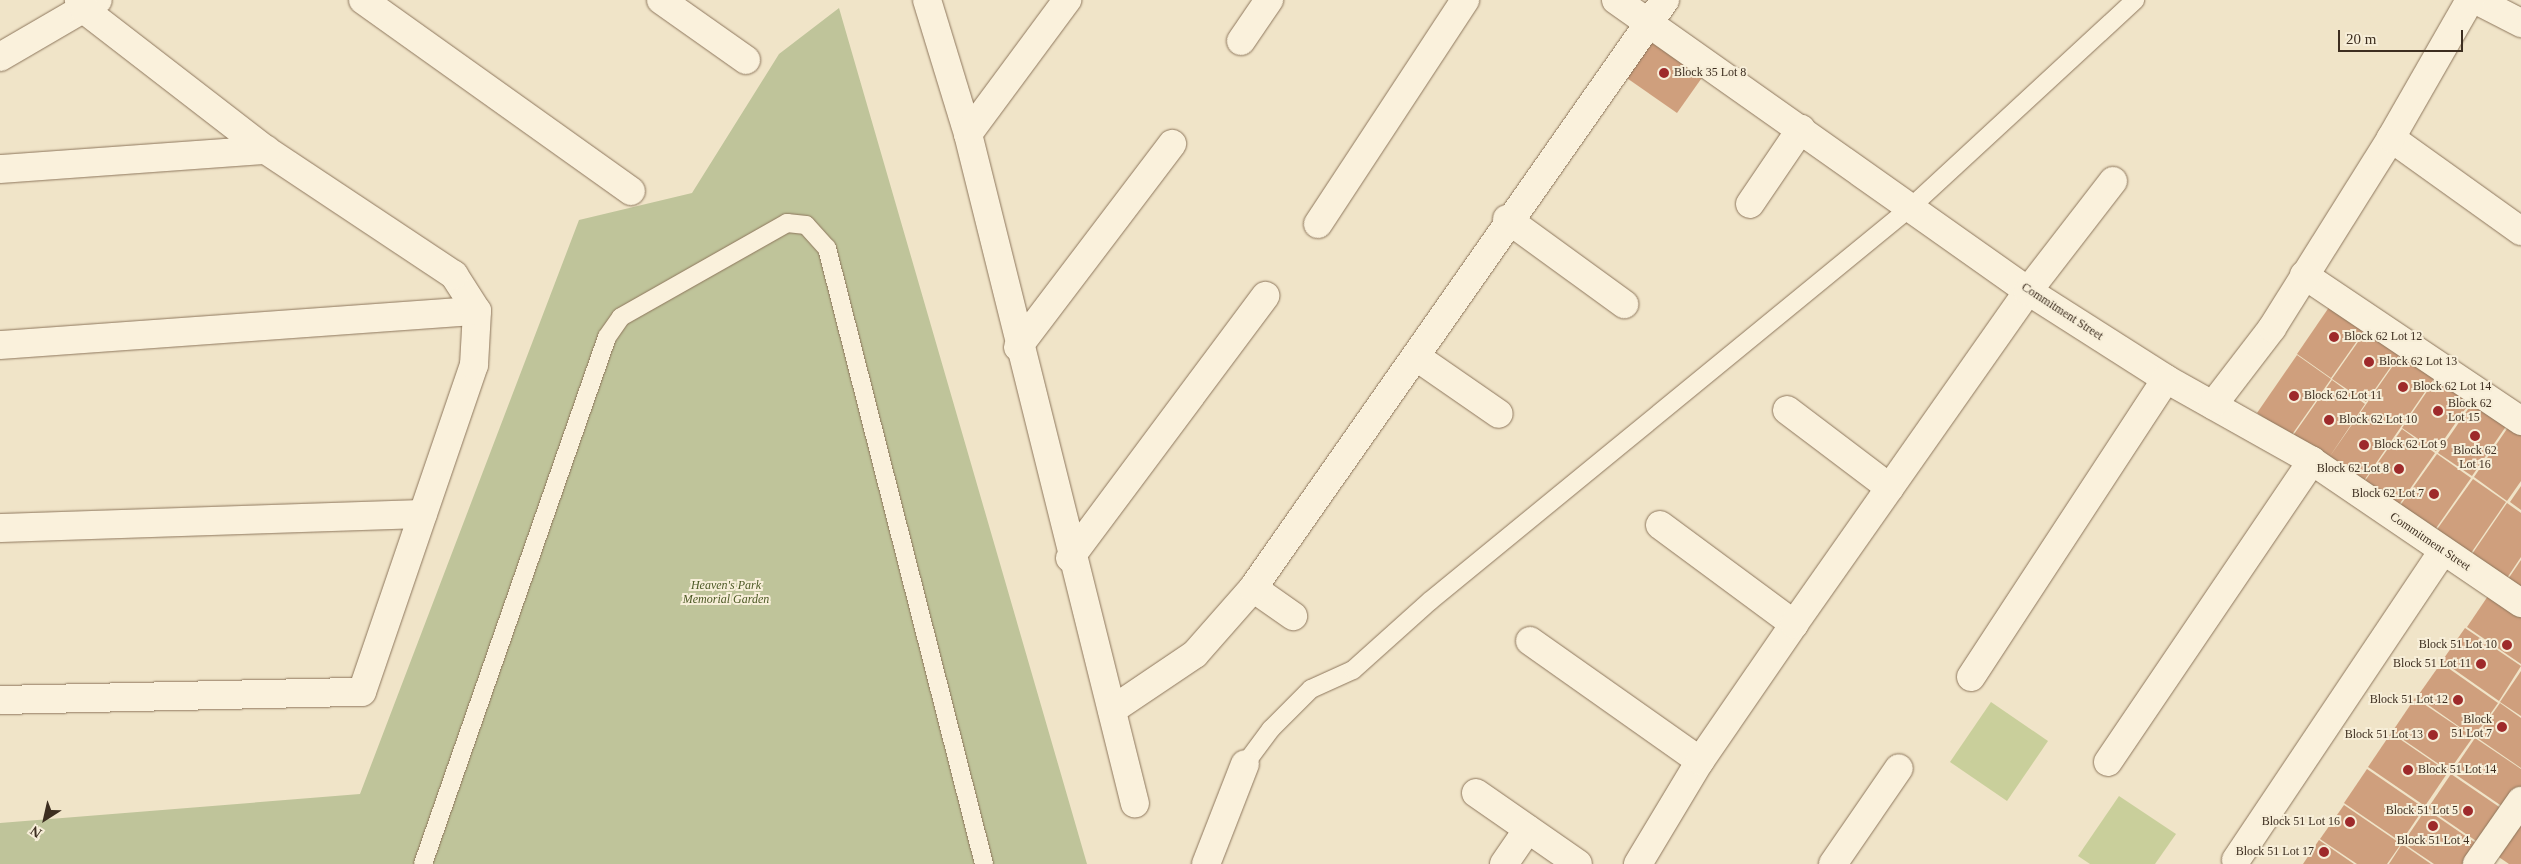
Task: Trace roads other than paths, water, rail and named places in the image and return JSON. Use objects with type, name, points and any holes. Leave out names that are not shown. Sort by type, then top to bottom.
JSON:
[{"type":"street","points":[[363,0],[630,191]]},
{"type":"street","points":[[661,0],[746,60]]},
{"type":"street","points":[[927,0],[968,134],[1070,558],[1112,710],[1135,804]]},
{"type":"street","points":[[968,134],[1067,0]]},
{"type":"street","points":[[1241,41],[1269,0]]},
{"type":"street","points":[[1318,224],[1465,0]]},
{"type":"street","name":"Commitment Street","points":[[1616,0],[2028,291],[2166,379],[2312,461],[2521,603]]},
{"type":"street","points":[[1112,710],[1195,654],[1253,588],[1418,358],[1507,219],[1665,0]]},
{"type":"street","points":[[2213,404],[2272,328],[2391,138],[2470,0]]},
{"type":"street","points":[[2476,0],[2521,23]]},
{"type":"street","points":[[0,57],[87,3],[266,150],[454,275],[477,311],[474,365],[362,692],[0,700]]},
{"type":"street","points":[[1750,204],[1801,130]]},
{"type":"street","points":[[2391,138],[2521,231]]},
{"type":"street","points":[[1018,347],[1172,144]]},
{"type":"street","points":[[0,169],[266,150]]},
{"type":"street","points":[[1638,864],[1700,761],[1794,624],[2028,291],[2113,180]]},
{"type":"street","points":[[1507,219],[1624,304]]},
{"type":"street","points":[[2304,275],[2521,421]]},
{"type":"street","points":[[1070,558],[1265,296]]},
{"type":"street","points":[[0,345],[477,311]]},
{"type":"street","points":[[1418,358],[1499,414]]},
{"type":"street","points":[[1971,677],[2166,379]]},
{"type":"street","points":[[1787,410],[1890,488]]},
{"type":"street","points":[[2108,762],[2312,461]]},
{"type":"street","points":[[0,528],[423,514]]},
{"type":"street","points":[[1660,525],[1794,624]]},
{"type":"street","points":[[2236,860],[2443,551]]},
{"type":"street","points":[[1253,588],[1293,616]]},
{"type":"street","points":[[1530,641],[1700,761]]},
{"type":"street","points":[[1206,864],[1245,764]]},
{"type":"street","points":[[1834,864],[1899,768]]},
{"type":"street","points":[[1476,793],[1578,864]]},
{"type":"street","points":[[2477,864],[2521,801]]},
{"type":"street","points":[[1504,864],[1528,829]]},
{"type":"lane","points":[[1245,764],[1271,729],[1311,689],[1353,670],[1437,595],[1910,207],[2135,0]]},
{"type":"lane","points":[[423,864],[607,337],[621,317],[787,223],[806,225],[827,248],[984,864]]},
{"type":"place","name":"Block 35 Lot 8","points":[[1664,73]]},
{"type":"place","name":"Block 62 Lot 12","points":[[2334,337]]},
{"type":"place","name":"Block 62 Lot 13","points":[[2369,362]]},
{"type":"place","name":"Block 62 Lot 14","points":[[2403,387]]},
{"type":"place","name":"Block 62 Lot 11","points":[[2294,396]]},
{"type":"place","name":"Block 62 Lot 15","points":[[2438,411]]},
{"type":"place","name":"Block 62 Lot 10","points":[[2329,420]]},
{"type":"place","name":"Block 62 Lot 16","points":[[2475,436]]},
{"type":"place","name":"Block 62 Lot 9","points":[[2364,445]]},
{"type":"place","name":"Block 62 Lot 8","points":[[2399,469]]},
{"type":"place","name":"Block 62 Lot 7","points":[[2434,494]]},
{"type":"place","name":"Block 51 Lot 10","points":[[2507,645]]},
{"type":"place","name":"Block 51 Lot 11","points":[[2481,664]]},
{"type":"place","name":"Block 51 Lot 12","points":[[2458,700]]},
{"type":"place","name":"Block 51 Lot 7","points":[[2502,727]]},
{"type":"place","name":"Block 51 Lot 13","points":[[2433,735]]},
{"type":"place","name":"Block 51 Lot 14","points":[[2408,770]]},
{"type":"place","name":"Block 51 Lot 5","points":[[2468,811]]},
{"type":"place","name":"Block 51 Lot 16","points":[[2350,822]]},
{"type":"place","name":"Block 51 Lot 4","points":[[2433,826]]},
{"type":"place","name":"Block 51 Lot 17","points":[[2324,852]]},
{"type":"park label","name":"Heaven's Park Memorial Garden","points":[[726,593]]}]
